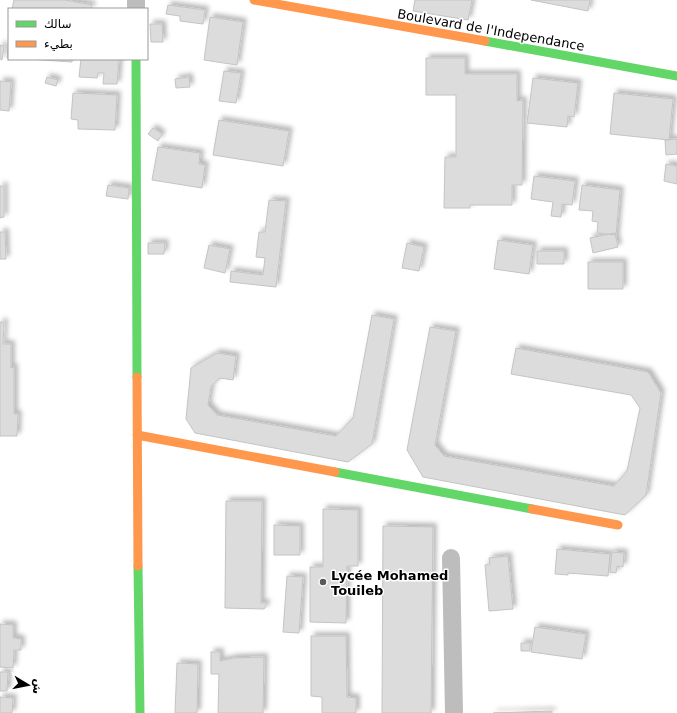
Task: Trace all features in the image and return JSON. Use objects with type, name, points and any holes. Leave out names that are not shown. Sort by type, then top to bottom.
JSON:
[{"type":"street","name":"Boulevard de l'Independance","points":[[254,0],[677,76]]},
{"type":"street","points":[[136,60],[137,435],[140,713]]},
{"type":"street","points":[[137,435],[618,525]]},
{"type":"street","points":[[451,558],[454,713]]},
{"type":"building","points":[[14,0],[65,0],[92,5],[91,8],[12,8]]},
{"type":"building","points":[[415,0],[472,0],[468,20],[413,11]]},
{"type":"building","points":[[531,0],[590,0],[588,11]]},
{"type":"building","points":[[168,5],[205,10],[203,24],[180,21],[180,16],[166,14]]},
{"type":"building","points":[[210,17],[243,22],[237,65],[204,60]]},
{"type":"building","points":[[150,24],[162,24],[163,42],[151,42]]},
{"type":"building","points":[[0,45],[4,46],[2,60],[0,59]]},
{"type":"building","points":[[426,58],[465,58],[465,74],[517,74],[517,101],[523,100],[522,185],[512,185],[512,205],[470,205],[470,208],[444,208],[445,157],[456,157],[456,95],[426,95]]},
{"type":"building","points":[[43,60],[72,60],[72,62]]},
{"type":"building","points":[[81,60],[119,60],[117,84],[103,84],[104,73],[98,73],[97,78],[79,77]]},
{"type":"building","points":[[224,71],[241,73],[236,103],[219,101]]},
{"type":"building","points":[[47,77],[58,80],[56,86],[45,83]]},
{"type":"building","points":[[189,77],[190,87],[176,88],[175,79]]},
{"type":"building","points":[[533,78],[578,83],[574,117],[568,116],[567,127],[527,123]]},
{"type":"building","points":[[0,81],[11,82],[9,111],[0,110]]},
{"type":"building","points":[[73,93],[117,95],[115,130],[78,129],[78,120],[71,119]]},
{"type":"building","points":[[614,93],[673,99],[669,140],[610,134]]},
{"type":"building","points":[[219,120],[289,131],[283,166],[213,155]]},
{"type":"building","points":[[153,128],[162,134],[158,141],[148,134]]},
{"type":"building","points":[[677,139],[677,154],[666,155],[665,140]]},
{"type":"building","points":[[158,147],[200,153],[199,164],[205,165],[202,188],[152,180]]},
{"type":"building","points":[[666,164],[677,166],[677,184],[664,181]]},
{"type":"building","points":[[534,176],[575,181],[572,205],[562,204],[561,217],[551,216],[553,202],[531,199]]},
{"type":"building","points":[[108,185],[129,188],[128,199],[106,196]]},
{"type":"building","points":[[582,185],[620,190],[616,235],[597,233],[598,222],[592,221],[593,211],[579,210]]},
{"type":"building","points":[[0,186],[4,186],[4,217],[0,218]]},
{"type":"building","points":[[269,200],[286,201],[276,287],[230,282],[231,271],[263,275],[265,258],[256,257],[259,232],[265,232]]},
{"type":"building","points":[[0,232],[5,232],[6,259],[0,259]]},
{"type":"building","points":[[615,233],[618,247],[593,253],[590,238]]},
{"type":"building","points":[[498,240],[533,245],[529,274],[494,269]]},
{"type":"building","points":[[148,243],[165,243],[164,254],[148,254]]},
{"type":"building","points":[[407,243],[424,247],[419,271],[402,268]]},
{"type":"building","points":[[209,245],[230,249],[225,273],[204,268]]},
{"type":"building","points":[[537,251],[564,251],[564,264],[537,264]]},
{"type":"building","points":[[588,262],[623,262],[623,289],[588,289]]},
{"type":"building","points":[[372,315],[394,319],[372,444],[348,462],[195,433],[186,419],[191,368],[217,353],[236,356],[233,380],[220,378],[211,386],[208,405],[217,415],[336,436],[353,418]]},
{"type":"building","points":[[0,322],[4,322],[3,344],[11,344],[11,368],[14,367],[14,414],[18,414],[17,436],[0,436]]},
{"type":"building","points":[[430,327],[456,331],[435,445],[444,456],[614,486],[627,471],[640,408],[631,395],[511,374],[516,348],[648,372],[661,393],[646,495],[625,515],[423,477],[407,450]]},
{"type":"building","points":[[226,501],[262,501],[261,603],[266,603],[264,609],[225,608]]},
{"type":"building","points":[[323,509],[358,510],[358,566],[347,566],[346,623],[310,622],[310,567],[323,567]]},
{"type":"building","points":[[274,525],[300,526],[300,555],[274,555]]},
{"type":"building","points":[[383,526],[433,527],[431,713],[382,713]]},
{"type":"building","points":[[557,549],[610,554],[608,576],[568,573],[568,575],[555,574]]},
{"type":"building","points":[[612,552],[624,553],[623,567],[617,566],[616,573],[610,572]]},
{"type":"building","points":[[508,556],[513,609],[489,611],[485,565],[490,564],[489,558]]},
{"type":"building","points":[[287,576],[303,577],[299,633],[283,632]]},
{"type":"building","points":[[0,624],[13,625],[13,638],[21,639],[21,650],[14,650],[13,668],[0,667]]},
{"type":"building","points":[[535,627],[586,634],[582,659],[531,652]]},
{"type":"building","points":[[311,636],[346,636],[347,697],[356,698],[356,713],[322,713],[322,697],[311,696]]},
{"type":"building","points":[[521,643],[530,643],[530,651],[521,651]]},
{"type":"building","points":[[211,652],[220,652],[220,661],[234,658],[264,657],[263,713],[218,713],[219,674],[211,674]]},
{"type":"building","points":[[177,663],[198,664],[197,713],[175,713]]},
{"type":"building","points":[[0,672],[8,672],[7,691],[0,691]]},
{"type":"building","points":[[0,697],[13,698],[12,713],[0,713]]},
{"type":"building","points":[[552,711],[552,713],[493,713]]},
{"type":"traffic: fast","points":[[485,41],[677,76]]},
{"type":"traffic: fast","points":[[136,60],[137,377]]},
{"type":"traffic: fast","points":[[335,472],[532,509]]},
{"type":"traffic: fast","points":[[138,566],[140,713]]},
{"type":"traffic: slow","points":[[254,0],[485,41]]},
{"type":"traffic: slow","points":[[137,377],[138,566]]},
{"type":"traffic: slow","points":[[137,435],[335,472]]},
{"type":"traffic: slow","points":[[532,509],[618,525]]},
{"type":"place","name":"Lycée Mohamed Touileb","points":[[323,582]]}]
